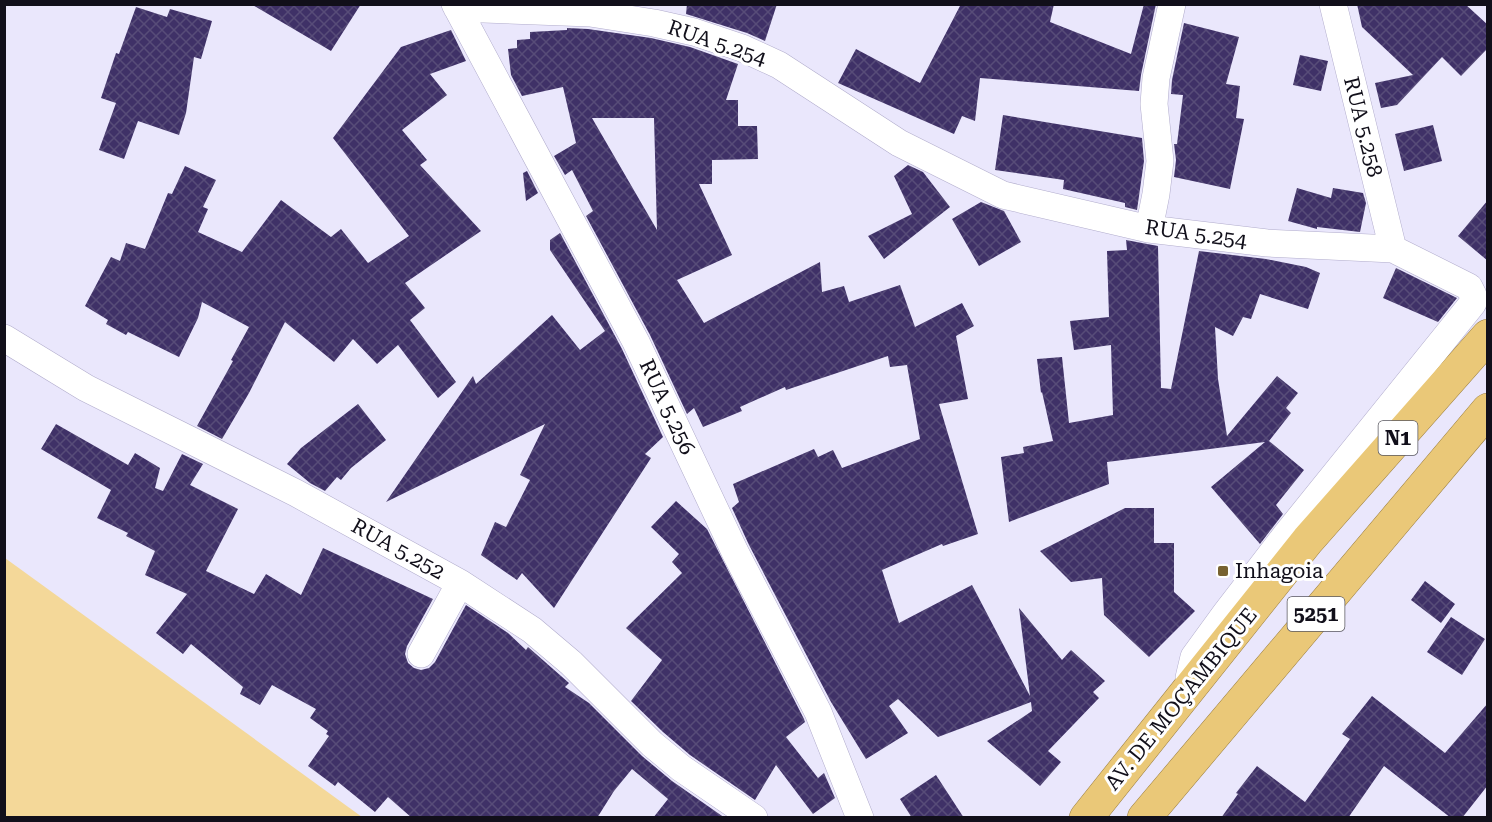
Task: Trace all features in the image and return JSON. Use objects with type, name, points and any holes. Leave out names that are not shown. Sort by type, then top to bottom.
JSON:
[{"type":"highway","name":"AV. DE MOÇAMBIQUE","points":[[1086,818],[1185,691],[1308,540],[1488,336]]},
{"type":"highway","name":"5251","points":[[1144,818],[1488,410]]},
{"type":"street","points":[[1149,229],[1160,161],[1154,105],[1156,78],[1172,4]]},
{"type":"street","name":"RUA 5.258","points":[[1333,4],[1393,249]]},
{"type":"street","name":"RUA 5.254","points":[[456,6],[590,13],[694,32],[742,48],[779,65],[899,142],[1003,195],[1149,229],[1267,243],[1393,249],[1469,287],[1473,295],[1473,303],[1226,613],[1194,657],[1185,691]]},
{"type":"street","name":"RUA 5.256","points":[[456,6],[636,342],[735,552],[818,712],[860,818]]},
{"type":"street","name":"RUA 5.252","points":[[4,338],[86,388],[296,493],[460,583],[532,630],[571,663],[652,744],[681,768],[754,818]]},
{"type":"street","points":[[421,654],[460,583]]},
{"type":"shaded area","points":[[5,558],[362,817],[5,817]]},
{"type":"building","points":[[251,4],[361,4],[331,51]]},
{"type":"building","points":[[687,4],[777,4],[765,41],[686,14]]},
{"type":"building","points":[[961,4],[1054,4],[1050,22],[1131,54],[1144,4],[1156,4],[1139,91],[980,78],[975,121],[962,116],[954,134],[838,83],[856,49],[920,83]]},
{"type":"building","points":[[1357,4],[1465,4],[1488,25],[1488,48],[1461,76],[1442,57],[1397,105],[1381,108],[1375,83],[1413,75],[1362,27]]},
{"type":"building","points":[[136,7],[167,17],[170,9],[212,21],[201,59],[194,57],[186,113],[179,135],[138,121],[124,159],[99,150],[116,103],[101,98],[116,53],[119,54]]},
{"type":"building","points":[[1184,23],[1239,37],[1226,84],[1240,86],[1236,118],[1244,119],[1230,189],[1174,177],[1176,160],[1174,144],[1177,144],[1183,95],[1171,94]]},
{"type":"building","points":[[567,28],[588,29],[651,38],[690,47],[738,64],[726,100],[738,100],[738,126],[757,126],[758,159],[712,160],[712,184],[699,184],[732,255],[677,280],[704,323],[820,262],[822,292],[844,286],[849,302],[900,285],[915,327],[962,303],[974,326],[956,336],[968,399],[939,404],[978,534],[943,546],[942,544],[882,570],[899,623],[972,585],[1030,696],[1019,608],[1062,660],[1071,650],[1105,681],[1093,692],[1099,698],[1048,751],[1061,762],[1040,786],[987,741],[1032,711],[1031,702],[938,737],[898,699],[889,706],[908,733],[866,759],[831,702],[749,545],[732,508],[739,502],[733,484],[814,449],[818,457],[833,450],[842,468],[920,439],[907,365],[890,367],[888,356],[786,390],[785,387],[740,407],[742,411],[703,427],[694,408],[687,414],[650,335],[586,216],[593,211],[572,170],[565,175],[554,156],[576,143],[563,87],[522,96],[511,75],[508,49],[517,48],[517,40],[530,39],[530,32],[567,30]],"holes":[[[592,118],[654,118],[657,230]]]},
{"type":"building","points":[[451,30],[466,61],[430,74],[447,95],[402,130],[427,160],[420,165],[481,231],[405,283],[425,308],[410,320],[456,382],[438,398],[398,345],[377,364],[353,339],[334,362],[285,322],[249,393],[222,439],[197,426],[249,327],[202,302],[198,318],[179,357],[128,332],[126,335],[106,324],[108,320],[85,306],[111,257],[120,261],[126,243],[145,249],[168,193],[172,194],[185,166],[216,180],[203,207],[208,209],[198,232],[242,252],[281,200],[331,237],[341,229],[368,263],[409,236],[333,138],[401,47]]},
{"type":"building","points":[[1300,55],[1328,61],[1321,91],[1293,85]]},
{"type":"building","points":[[1003,115],[1142,138],[1144,161],[1137,210],[1125,207],[1125,203],[1063,189],[1064,180],[995,170]]},
{"type":"building","points":[[1433,125],[1442,161],[1404,171],[1395,134]]},
{"type":"building","points":[[908,165],[923,172],[950,207],[884,259],[868,236],[912,214],[894,176]]},
{"type":"building","points":[[527,171],[538,193],[526,201],[523,173]]},
{"type":"building","points":[[1297,188],[1331,198],[1333,188],[1363,193],[1366,203],[1360,232],[1317,227],[1317,229],[1288,221]]},
{"type":"building","points":[[1488,200],[1488,261],[1458,236]]},
{"type":"building","points":[[981,202],[1004,211],[1021,242],[979,266],[952,219]]},
{"type":"building","points":[[560,233],[622,349],[663,437],[645,454],[651,458],[554,608],[522,573],[517,580],[481,555],[495,522],[506,527],[530,480],[520,475],[545,424],[386,502],[473,376],[476,384],[552,315],[580,350],[605,331],[550,250],[550,240]]},
{"type":"building","points":[[1126,240],[1158,246],[1161,388],[1171,389],[1199,251],[1266,259],[1306,267],[1320,273],[1308,309],[1260,294],[1251,319],[1243,317],[1233,336],[1215,327],[1218,379],[1227,436],[1277,376],[1298,393],[1286,408],[1291,413],[1269,441],[1304,470],[1276,505],[1283,514],[1260,544],[1211,487],[1265,442],[1107,462],[1109,484],[1009,522],[1001,457],[1024,453],[1023,447],[1053,441],[1041,393],[1037,359],[1062,357],[1069,423],[1113,415],[1111,345],[1074,350],[1070,321],[1109,317],[1107,251],[1127,250]]},
{"type":"building","points":[[1396,268],[1457,298],[1438,322],[1383,298]]},
{"type":"building","points":[[358,404],[386,440],[351,468],[341,480],[337,477],[325,491],[310,483],[287,464],[301,448]]},
{"type":"building","points":[[56,424],[128,465],[135,453],[160,468],[155,488],[163,491],[182,454],[203,464],[190,485],[238,509],[206,571],[254,594],[266,574],[301,595],[323,548],[433,599],[407,646],[405,654],[408,663],[414,668],[421,670],[429,668],[435,662],[466,605],[508,633],[526,650],[528,647],[569,683],[565,687],[589,703],[642,756],[672,781],[725,818],[653,818],[668,799],[632,769],[614,791],[597,818],[412,818],[388,797],[375,812],[338,782],[335,786],[308,766],[329,736],[326,734],[328,731],[310,718],[316,709],[272,685],[260,705],[240,694],[243,687],[191,644],[183,654],[156,633],[187,594],[145,575],[155,551],[126,536],[128,533],[97,518],[111,490],[41,449]]},
{"type":"building","points":[[676,501],[707,529],[804,719],[805,722],[786,737],[818,778],[824,773],[835,798],[813,814],[776,765],[755,800],[690,755],[631,701],[662,660],[626,628],[682,573],[672,562],[679,554],[651,527]]},
{"type":"building","points":[[1125,508],[1154,508],[1154,543],[1174,543],[1174,592],[1195,611],[1149,657],[1104,615],[1102,578],[1071,582],[1040,551]]},
{"type":"building","points":[[1425,581],[1455,604],[1441,623],[1411,600]]},
{"type":"building","points":[[1451,617],[1485,639],[1462,675],[1427,652]]},
{"type":"building","points":[[1372,696],[1445,753],[1488,703],[1488,785],[1462,818],[1451,818],[1384,766],[1348,818],[1221,818],[1238,794],[1236,793],[1257,766],[1305,802],[1350,739],[1342,734]]},
{"type":"building","points":[[936,775],[964,818],[912,818],[900,799]]},
{"type":"place","name":"Inhagoia","points":[[1223,571]]}]
